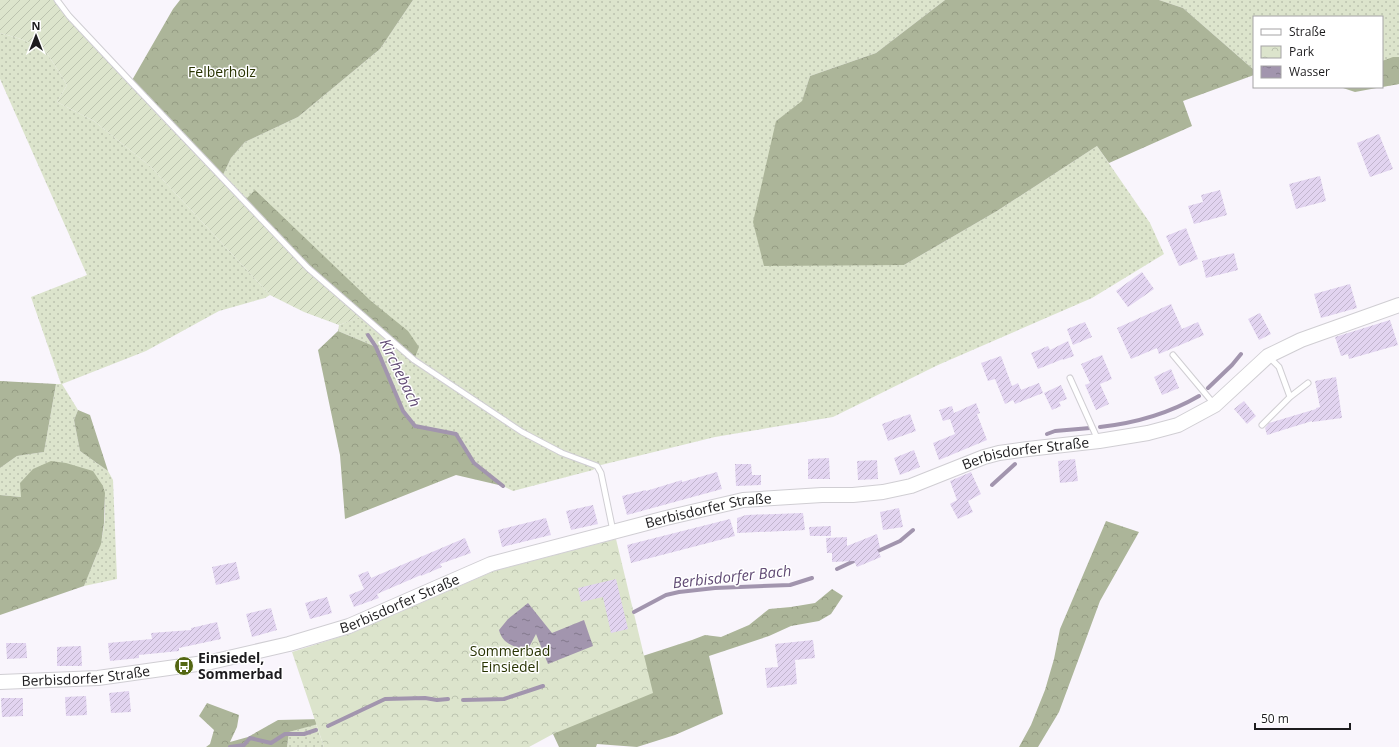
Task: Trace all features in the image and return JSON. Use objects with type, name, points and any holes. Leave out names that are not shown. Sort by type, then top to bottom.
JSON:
[{"type":"street","name":"Berbisdorfer Straße","points":[[0,682],[98,678],[211,662],[273,649],[349,626],[491,564],[613,532],[743,500],[822,495],[853,495],[883,492],[911,486],[984,457],[999,453],[1098,441],[1148,433],[1178,425],[1268,356],[1301,340],[1399,305]]},
{"type":"lane","points":[[57,0],[69,16],[308,268],[414,360],[522,432],[562,453],[597,466],[600,473],[613,532]]},
{"type":"lane","points":[[1173,355],[1210,400]]},
{"type":"lane","points":[[1268,356],[1279,367],[1290,397]]},
{"type":"lane","points":[[1070,378],[1098,441]]},
{"type":"lane","points":[[1262,425],[1290,397],[1308,383]]},
{"type":"green space","points":[[0,0],[57,0],[308,268],[364,316],[339,325],[304,312],[270,295],[151,167],[94,121],[57,102],[67,85],[45,50],[21,39],[0,33]]},
{"type":"green space","name":"Felberholz","points":[[180,0],[413,0],[380,49],[298,117],[245,142],[231,158],[222,177],[131,82],[173,9]]},
{"type":"green space","points":[[413,0],[945,0],[876,53],[810,76],[802,102],[776,121],[904,265],[997,211],[1097,146],[1150,223],[1164,254],[1092,298],[938,365],[833,417],[715,437],[597,466],[593,470],[513,491],[503,486],[474,463],[456,434],[415,426],[403,411],[376,347],[338,331],[339,325],[363,316],[222,177],[231,158],[245,142],[298,117],[380,49]]},
{"type":"green space","points":[[945,0],[1159,0],[1183,8],[1253,69],[1253,75],[1183,101],[1192,126],[1109,163],[1097,146],[997,211],[904,265],[764,266],[753,222],[776,121],[802,101],[810,76],[876,53]]},
{"type":"green space","points":[[1159,0],[1399,0],[1399,84],[1383,87],[1383,16],[1253,16],[1253,69],[1183,8]]},
{"type":"green space","points":[[0,33],[21,39],[45,50],[67,85],[57,102],[94,121],[151,167],[270,295],[265,298],[219,311],[146,351],[62,384],[78,410],[74,420],[80,451],[108,471],[113,480],[117,579],[84,586],[102,539],[105,516],[103,486],[21,497],[0,495],[0,468],[17,456],[44,452],[56,384],[61,384],[31,297],[87,275],[0,79]]},
{"type":"green space","points":[[1393,57],[1399,57],[1399,84],[1383,87],[1383,61]]},
{"type":"green space","points":[[1343,88],[1377,88],[1355,92]]},
{"type":"green space","points":[[255,190],[371,301],[408,331],[419,347],[414,360],[308,268],[244,201]]},
{"type":"green space","points":[[338,331],[376,347],[403,411],[415,426],[456,434],[474,463],[503,486],[456,475],[345,519],[340,455],[318,350]]},
{"type":"green space","points":[[0,381],[56,384],[44,452],[17,456],[0,468]]},
{"type":"green space","points":[[78,410],[90,415],[108,471],[80,451],[74,420]]},
{"type":"green space","points":[[51,461],[66,463],[93,471],[103,486],[105,493],[104,523],[101,544],[84,586],[0,615],[0,495],[21,497],[20,483],[33,469]]},
{"type":"green space","points":[[1106,521],[1139,532],[1100,601],[1059,712],[1038,747],[1019,747],[1031,725],[1045,690],[1054,659],[1060,629]]},
{"type":"green space","name":"Sommerbad Einsiedel","points":[[616,539],[653,693],[553,734],[529,747],[324,747],[292,652],[352,633],[494,571]]},
{"type":"green space","points":[[832,589],[843,596],[831,614],[819,621],[791,626],[769,636],[709,656],[723,714],[675,735],[637,747],[597,744],[596,747],[559,747],[553,734],[329,721],[289,732],[287,747],[206,747],[210,744],[214,730],[199,716],[207,703],[239,715],[237,727],[230,742],[248,737],[278,720],[323,719],[569,680],[705,635],[721,637],[749,625],[769,609],[815,603]]},
{"type":"green space","points":[[316,724],[324,747],[287,747],[289,732]]},
{"type":"water","points":[[528,603],[552,633],[584,620],[593,646],[548,664],[536,634],[527,651],[506,642],[499,630],[508,619]]},
{"type":"building","points":[[1379,134],[1393,169],[1370,177],[1357,143]]},
{"type":"building","points":[[1320,176],[1326,201],[1296,209],[1289,184]]},
{"type":"building","points":[[1220,190],[1227,215],[1194,224],[1188,206],[1203,202],[1201,195]]},
{"type":"building","points":[[1186,228],[1198,259],[1179,266],[1166,236]]},
{"type":"building","points":[[1234,253],[1238,270],[1206,278],[1202,261]]},
{"type":"building","points":[[1142,272],[1154,289],[1128,307],[1116,291]]},
{"type":"building","points":[[1350,284],[1357,308],[1321,318],[1314,294]]},
{"type":"building","points":[[1171,304],[1182,329],[1198,322],[1204,335],[1159,354],[1157,348],[1131,359],[1117,328]]},
{"type":"building","points":[[1260,313],[1271,334],[1259,340],[1248,319]]},
{"type":"building","points":[[1390,320],[1398,345],[1349,359],[1348,354],[1341,356],[1335,337]]},
{"type":"building","points":[[1085,322],[1092,337],[1073,345],[1067,329]]},
{"type":"building","points":[[1068,341],[1074,356],[1038,369],[1031,353],[1048,346],[1050,350]]},
{"type":"building","points":[[1102,355],[1112,379],[1100,384],[1109,404],[1096,410],[1085,385],[1090,383],[1081,364]]},
{"type":"building","points":[[1001,356],[1012,386],[1018,383],[1021,390],[1039,383],[1043,393],[1015,404],[1013,400],[1005,404],[995,379],[988,381],[981,363]]},
{"type":"building","points":[[1171,369],[1179,388],[1162,395],[1154,377]]},
{"type":"building","points":[[1336,377],[1342,418],[1312,421],[1267,435],[1265,428],[1269,423],[1320,407],[1315,381]]},
{"type":"building","points":[[1061,385],[1067,399],[1059,402],[1061,406],[1052,410],[1044,393]]},
{"type":"building","points":[[1244,401],[1256,416],[1247,424],[1234,409]]},
{"type":"building","points":[[976,403],[980,413],[977,414],[987,440],[939,460],[933,443],[955,434],[950,419],[943,421],[939,410],[952,406],[954,413]]},
{"type":"building","points":[[910,414],[916,431],[888,441],[882,424]]},
{"type":"building","points":[[914,450],[920,467],[900,475],[894,458]]},
{"type":"building","points":[[829,458],[830,479],[808,479],[808,459]]},
{"type":"building","points":[[1075,459],[1078,481],[1060,483],[1058,461]]},
{"type":"building","points":[[877,460],[878,479],[858,480],[857,461]]},
{"type":"building","points":[[735,464],[751,464],[752,475],[761,475],[761,485],[736,486]]},
{"type":"building","points":[[717,472],[722,489],[627,515],[622,496]]},
{"type":"building","points":[[971,472],[981,494],[968,501],[973,512],[958,519],[950,504],[957,500],[950,481]]},
{"type":"building","points":[[593,505],[598,524],[571,530],[566,511]]},
{"type":"building","points":[[899,508],[903,527],[883,530],[880,512]]},
{"type":"building","points":[[803,513],[805,530],[737,533],[737,518],[746,515]]},
{"type":"building","points":[[546,518],[551,535],[502,547],[498,530]]},
{"type":"building","points":[[730,519],[735,536],[631,563],[627,545]]},
{"type":"building","points":[[831,526],[831,536],[810,536],[809,527]]},
{"type":"building","points":[[877,534],[880,548],[877,549],[881,557],[857,567],[854,561],[832,562],[832,553],[827,553],[826,538],[847,537],[847,546]]},
{"type":"building","points":[[465,538],[471,553],[440,564],[442,567],[377,594],[379,598],[354,607],[349,595],[364,589],[358,575],[368,571],[371,578]]},
{"type":"building","points":[[236,562],[240,579],[216,585],[212,567]]},
{"type":"building","points":[[616,579],[628,629],[611,633],[603,597],[581,602],[578,588]]},
{"type":"building","points":[[327,597],[332,613],[310,619],[305,603]]},
{"type":"building","points":[[271,608],[277,630],[252,637],[246,614]]},
{"type":"building","points":[[217,622],[221,639],[179,648],[179,651],[139,655],[139,658],[110,661],[108,643],[152,639],[151,633],[191,630],[191,628]]},
{"type":"building","points":[[813,640],[815,658],[795,660],[797,684],[767,688],[765,668],[778,667],[775,644]]},
{"type":"building","points":[[6,643],[26,643],[27,658],[7,659]]},
{"type":"building","points":[[81,646],[82,666],[57,666],[57,647]]},
{"type":"building","points":[[129,691],[131,712],[111,713],[109,693]]},
{"type":"building","points":[[86,696],[87,715],[66,716],[65,697]]},
{"type":"building","points":[[1,698],[23,698],[23,716],[2,717]]},
{"type":"waterway","name":"Kirchebach","points":[[368,335],[376,347],[403,411],[415,426],[456,434],[474,463],[503,486]]},
{"type":"waterway","name":"Berbisdorfer Bach","points":[[1208,388],[1232,365],[1241,354]]},
{"type":"waterway","name":"Berbisdorfer Bach","points":[[1100,427],[1126,423],[1164,413],[1199,396]]},
{"type":"waterway","points":[[1047,434],[1055,431],[1090,428]]},
{"type":"waterway","points":[[992,485],[1015,464]]},
{"type":"waterway","name":"Berbisdorfer Bach","points":[[878,551],[900,541],[913,530]]},
{"type":"waterway","name":"Berbisdorfer Bach","points":[[837,569],[854,561]]},
{"type":"waterway","name":"Berbisdorfer Bach","points":[[634,612],[666,595],[679,592],[715,588],[790,585],[812,578]]},
{"type":"waterway","name":"Berbisdorfer Bach","points":[[463,700],[504,699],[543,686]]},
{"type":"waterway","name":"Berbisdorfer Bach","points":[[328,726],[385,699],[448,699]]},
{"type":"waterway","name":"Berbisdorfer Bach","points":[[230,747],[244,745],[250,738],[271,743],[285,734],[304,734],[316,730]]},
{"type":"place","name":"Einsiedel, Sommerbad","points":[[184,666]]}]
